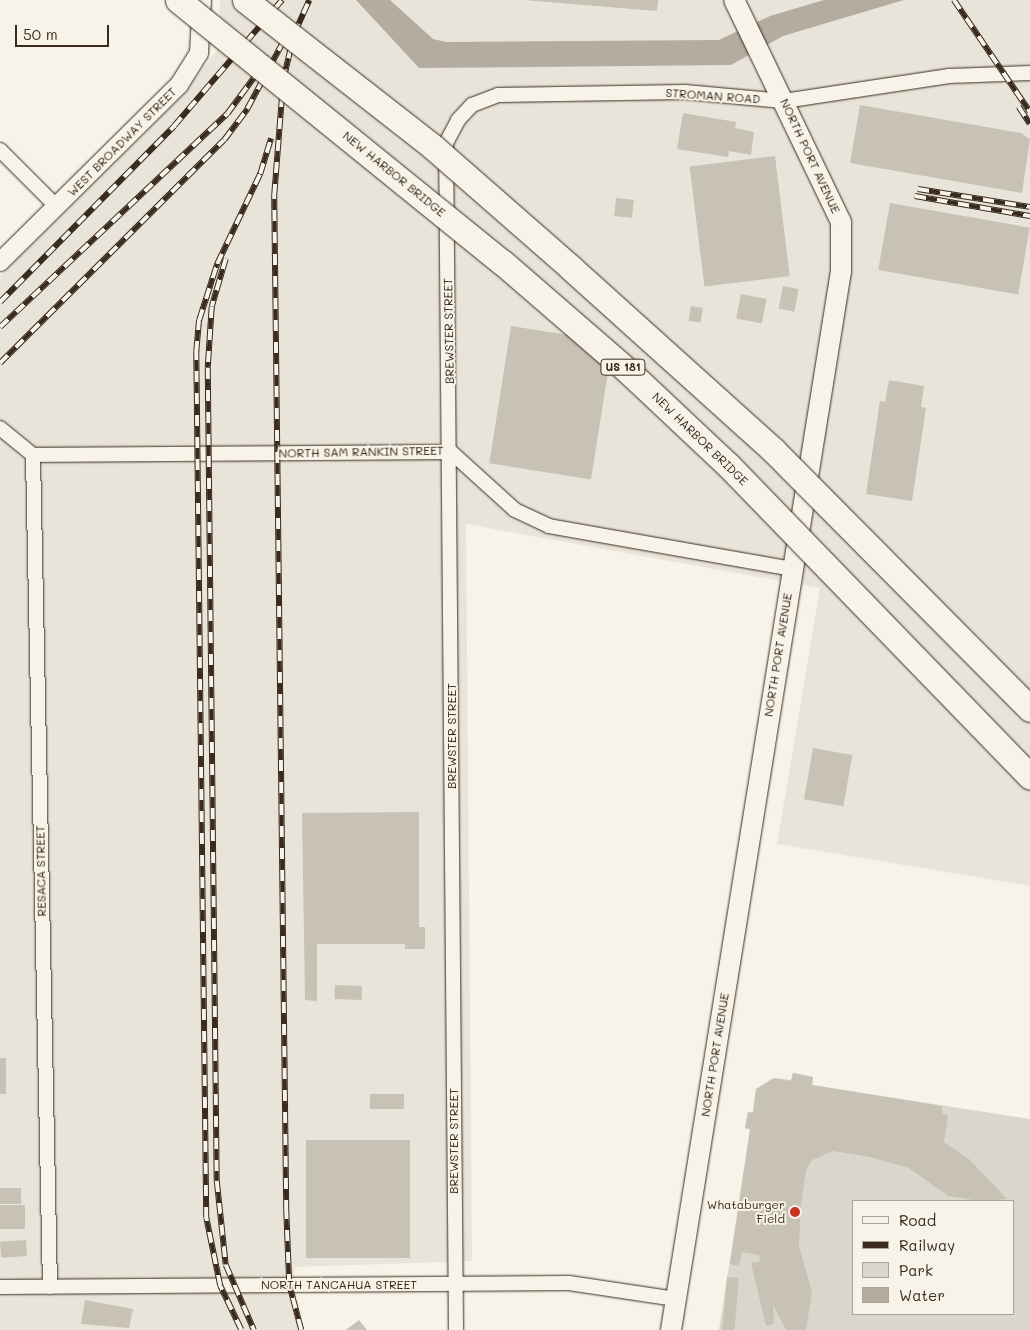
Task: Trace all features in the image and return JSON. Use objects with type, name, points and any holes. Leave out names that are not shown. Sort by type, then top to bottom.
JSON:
[{"type":"highway","name":"NEW HARBOR BRIDGE","points":[[178,0],[494,256],[630,373],[728,465],[1030,777]]},
{"type":"highway","name":"US 181","points":[[245,0],[433,147],[571,268],[772,450],[1030,708]]},
{"type":"main road","name":"NORTH PORT AVENUE","points":[[671,1330],[840,271],[841,222],[734,0]]},
{"type":"street","name":"WEST BROADWAY STREET","points":[[0,262],[179,85],[199,53],[202,0]]},
{"type":"street","name":"STROMAN ROAD","points":[[446,143],[458,120],[472,105],[498,96],[685,92],[784,101],[949,76],[1030,73]]},
{"type":"street","name":"BREWSTER STREET","points":[[446,143],[451,452],[456,1330]]},
{"type":"street","points":[[0,150],[57,207]]},
{"type":"street","points":[[0,428],[33,455]]},
{"type":"street","name":"NORTH SAM RANKIN STREET","points":[[33,455],[451,452],[515,510],[549,526],[792,569]]},
{"type":"street","name":"RESACA STREET","points":[[33,455],[50,1287]]},
{"type":"street","name":"NORTH TANCAHUA STREET","points":[[0,1287],[569,1283],[676,1299]]},
{"type":"shaded area","points":[[220,0],[1030,0],[1030,886],[777,844],[820,588],[466,524],[472,1261],[294,1267],[296,1306],[303,1330],[0,1330],[0,276],[182,96],[217,50]]},
{"type":"green space","name":"Whataburger Field","points":[[793,1073],[813,1077],[812,1085],[1030,1119],[1030,1330],[719,1330],[750,1130],[745,1128],[748,1112],[753,1112],[756,1089],[774,1078],[791,1080]]},
{"type":"water","points":[[356,0],[390,0],[433,39],[446,42],[719,40],[770,16],[824,0],[904,0],[783,36],[731,65],[419,68]]},
{"type":"building","points":[[523,0],[658,0],[657,11]]},
{"type":"building","points":[[860,105],[1021,133],[1030,139],[1022,193],[850,163]]},
{"type":"building","points":[[683,113],[736,122],[735,128],[754,132],[751,155],[729,151],[728,157],[677,149]]},
{"type":"building","points":[[775,156],[790,276],[704,287],[690,166]]},
{"type":"building","points":[[616,198],[634,200],[632,218],[614,216]]},
{"type":"building","points":[[890,203],[1030,228],[1018,295],[878,270]]},
{"type":"building","points":[[783,286],[799,289],[794,312],[779,309]]},
{"type":"building","points":[[741,294],[767,299],[762,324],[736,319]]},
{"type":"building","points":[[691,306],[703,308],[701,323],[689,321]]},
{"type":"building","points":[[511,326],[613,342],[591,479],[489,463]]},
{"type":"building","points":[[889,380],[924,386],[921,407],[926,408],[912,501],[866,494],[880,401],[885,402]]},
{"type":"building","points":[[813,748],[852,755],[843,806],[804,799]]},
{"type":"building","points":[[419,812],[419,927],[425,927],[425,949],[405,949],[405,944],[317,944],[317,1001],[305,1000],[302,813]]},
{"type":"building","points":[[335,985],[362,986],[361,1000],[335,999]]},
{"type":"building","points":[[0,1058],[6,1058],[6,1094],[0,1094]]},
{"type":"building","points":[[793,1073],[813,1077],[812,1085],[942,1106],[942,1113],[948,1115],[944,1142],[969,1159],[1007,1199],[974,1200],[948,1196],[909,1168],[870,1157],[833,1151],[812,1160],[806,1170],[801,1205],[799,1246],[812,1292],[806,1330],[786,1330],[773,1305],[774,1324],[766,1326],[751,1263],[760,1261],[759,1255],[742,1252],[739,1266],[730,1264],[750,1129],[745,1128],[748,1112],[753,1113],[756,1089],[774,1078],[791,1081]]},
{"type":"building","points":[[370,1094],[404,1094],[404,1109],[370,1109]]},
{"type":"building","points":[[306,1140],[410,1140],[410,1258],[306,1258]]},
{"type":"building","points":[[0,1188],[21,1188],[21,1204],[0,1204]]},
{"type":"building","points":[[0,1205],[25,1205],[25,1229],[0,1229]]},
{"type":"building","points":[[26,1240],[27,1256],[1,1258],[0,1242]]},
{"type":"building","points":[[727,1277],[739,1278],[734,1330],[722,1330]]},
{"type":"building","points":[[85,1300],[133,1309],[129,1328],[81,1324]]},
{"type":"building","points":[[359,1320],[367,1330],[346,1330]]},
{"type":"railway","points":[[0,302],[174,126],[282,0]]},
{"type":"railway","points":[[301,1330],[289,1285],[286,1211],[274,195],[283,80],[294,34],[309,0]]},
{"type":"railway","points":[[954,0],[1030,112]]},
{"type":"railway","points":[[0,363],[224,140],[247,109],[292,25]]},
{"type":"railway","points":[[0,327],[227,114],[269,57]]},
{"type":"railway","points":[[1019,107],[1030,124]]},
{"type":"railway","points":[[241,1330],[220,1286],[206,1218],[196,352],[199,320],[217,264],[260,174],[271,139]]},
{"type":"railway","points":[[918,189],[1030,207]]},
{"type":"railway","points":[[915,196],[1030,216]]},
{"type":"railway","points":[[226,259],[212,307],[208,368],[217,1181],[226,1265],[254,1330]]},
{"type":"place","name":"Whataburger Field","points":[[795,1212]]}]
